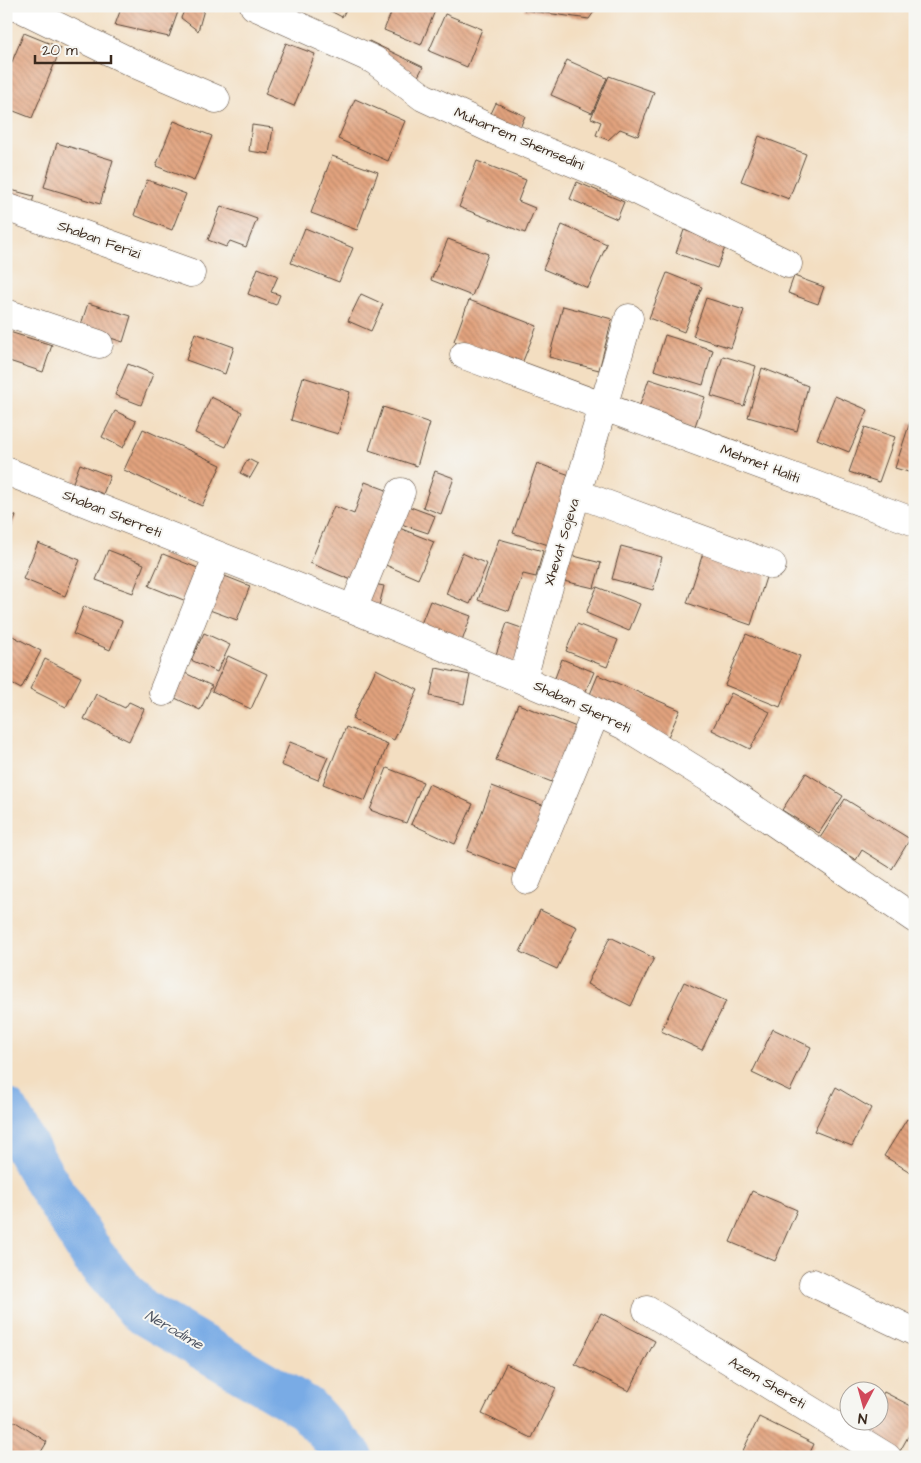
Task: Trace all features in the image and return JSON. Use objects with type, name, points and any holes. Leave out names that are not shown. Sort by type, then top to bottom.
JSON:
[{"type":"street","points":[[16,6],[137,65],[216,99]]},
{"type":"street","name":"Muharrem Shemsedini","points":[[254,6],[297,15],[374,60],[423,97],[498,132],[611,178],[788,264]]},
{"type":"street","name":"Shaban Ferizi","points":[[6,207],[191,273]]},
{"type":"street","points":[[6,313],[99,344]]},
{"type":"street","name":"Xhevat Sojeva","points":[[523,679],[576,492],[605,406],[629,318]]},
{"type":"street","points":[[464,354],[605,406]]},
{"type":"street","name":"Mehmet Haliti","points":[[605,406],[915,522]]},
{"type":"street","name":"Shaban Sherreti","points":[[6,471],[523,679],[625,726],[715,782],[915,919]]},
{"type":"street","points":[[353,609],[400,492]]},
{"type":"street","points":[[576,492],[772,565]]},
{"type":"street","points":[[163,692],[217,557]]},
{"type":"street","points":[[527,880],[596,712]]},
{"type":"street","points":[[813,1283],[915,1332]]},
{"type":"street","name":"Azem Shereti","points":[[647,1310],[888,1457]]},
{"type":"building","points":[[122,6],[180,6],[169,37],[115,25]]},
{"type":"building","points":[[186,6],[205,6],[198,31],[181,18]]},
{"type":"building","points":[[321,6],[348,6],[342,17]]},
{"type":"building","points":[[394,6],[437,6],[421,45],[384,30]]},
{"type":"building","points":[[525,6],[598,6],[589,19],[524,10]]},
{"type":"building","points":[[445,14],[482,29],[467,67],[429,51]]},
{"type":"building","points":[[24,33],[61,48],[32,118],[6,108],[6,76]]},
{"type":"building","points":[[369,41],[423,67],[414,84],[367,52]]},
{"type":"building","points":[[286,43],[315,54],[294,106],[265,94]]},
{"type":"building","points":[[567,60],[607,78],[592,113],[551,95]]},
{"type":"building","points":[[609,76],[654,92],[638,136],[620,129],[608,140],[596,135],[601,122],[591,118]]},
{"type":"building","points":[[355,99],[405,121],[388,161],[338,139]]},
{"type":"building","points":[[496,103],[525,116],[517,135],[487,122]]},
{"type":"building","points":[[174,121],[212,136],[194,181],[156,166]]},
{"type":"building","points":[[252,125],[273,128],[269,154],[249,151]]},
{"type":"building","points":[[759,136],[806,154],[789,199],[741,181]]},
{"type":"building","points":[[57,143],[113,160],[100,204],[44,187]]},
{"type":"building","points":[[332,156],[378,172],[357,230],[311,213]]},
{"type":"building","points":[[477,161],[526,180],[518,201],[535,208],[525,233],[459,207]]},
{"type":"building","points":[[147,180],[186,194],[172,230],[134,215]]},
{"type":"building","points":[[577,182],[624,202],[617,219],[570,199]]},
{"type":"building","points":[[7,189],[34,196],[30,210],[6,205]]},
{"type":"building","points":[[221,206],[257,219],[246,247],[230,241],[226,247],[208,240]]},
{"type":"building","points":[[562,225],[607,244],[588,288],[543,269]]},
{"type":"building","points":[[305,228],[353,248],[339,282],[291,263]]},
{"type":"building","points":[[684,230],[726,245],[717,268],[676,253]]},
{"type":"building","points":[[448,239],[488,254],[472,296],[431,280]]},
{"type":"building","points":[[258,268],[278,276],[271,292],[280,295],[276,305],[248,294]]},
{"type":"building","points":[[667,273],[702,287],[684,332],[649,318]]},
{"type":"building","points":[[794,276],[824,287],[818,304],[788,293]]},
{"type":"building","points":[[361,294],[383,304],[371,331],[348,321]]},
{"type":"building","points":[[706,298],[744,310],[731,348],[693,336]]},
{"type":"building","points":[[469,300],[537,326],[521,366],[454,341]]},
{"type":"building","points":[[88,303],[131,316],[123,342],[80,328]]},
{"type":"building","points":[[563,306],[612,319],[599,370],[549,357]]},
{"type":"building","points":[[6,331],[52,345],[43,372],[6,360]]},
{"type":"building","points":[[195,333],[234,347],[225,374],[186,360]]},
{"type":"building","points":[[665,335],[713,350],[703,385],[654,370]]},
{"type":"building","points":[[723,356],[756,366],[744,406],[711,396]]},
{"type":"building","points":[[128,364],[153,374],[141,405],[115,395]]},
{"type":"building","points":[[762,368],[808,386],[797,431],[748,417]]},
{"type":"building","points":[[303,377],[350,392],[338,434],[291,420]]},
{"type":"building","points":[[649,379],[705,397],[694,429],[638,411]]},
{"type":"building","points":[[835,396],[868,410],[849,452],[817,439]]},
{"type":"building","points":[[211,397],[242,412],[226,447],[195,433]]},
{"type":"building","points":[[383,407],[430,423],[417,466],[369,450]]},
{"type":"building","points":[[115,411],[136,421],[123,448],[102,437]]},
{"type":"building","points":[[910,422],[915,424],[915,474],[895,468]]},
{"type":"building","points":[[865,427],[895,437],[879,482],[849,472]]},
{"type":"building","points":[[143,429],[221,465],[202,506],[124,470]]},
{"type":"building","points":[[248,459],[258,464],[250,478],[240,473]]},
{"type":"building","points":[[537,463],[575,477],[551,546],[513,533]]},
{"type":"building","points":[[80,464],[110,476],[103,494],[73,482]]},
{"type":"building","points":[[435,471],[454,478],[441,514],[423,507]]},
{"type":"building","points":[[365,482],[389,491],[354,581],[310,563],[334,506],[354,514]]},
{"type":"building","points":[[405,505],[435,516],[428,533],[398,523]]},
{"type":"building","points":[[6,512],[16,516],[6,542]]},
{"type":"building","points":[[397,527],[434,542],[418,579],[381,563]]},
{"type":"building","points":[[499,539],[543,551],[536,577],[523,574],[509,611],[478,600]]},
{"type":"building","points":[[38,543],[80,560],[65,596],[23,579]]},
{"type":"building","points":[[621,546],[662,557],[653,590],[612,579]]},
{"type":"building","points":[[108,550],[144,564],[133,593],[96,580]]},
{"type":"building","points":[[704,550],[768,571],[751,625],[687,603]]},
{"type":"building","points":[[462,553],[487,564],[470,604],[446,594]]},
{"type":"building","points":[[163,554],[205,571],[191,603],[149,586]]},
{"type":"building","points":[[566,554],[601,563],[594,588],[559,580]]},
{"type":"building","points":[[217,573],[250,586],[237,620],[204,608]]},
{"type":"building","points":[[368,583],[384,586],[378,610],[361,605]]},
{"type":"building","points":[[597,587],[640,604],[629,631],[586,613]]},
{"type":"building","points":[[430,601],[471,616],[461,644],[419,629]]},
{"type":"building","points":[[84,606],[122,621],[110,650],[73,634]]},
{"type":"building","points":[[507,623],[530,631],[517,668],[494,660]]},
{"type":"building","points":[[577,624],[618,640],[607,667],[566,651]]},
{"type":"building","points":[[7,633],[41,651],[21,689],[6,681]]},
{"type":"building","points":[[204,633],[230,645],[217,672],[191,660]]},
{"type":"building","points":[[746,634],[800,656],[780,707],[725,685]]},
{"type":"building","points":[[228,656],[267,674],[251,709],[212,691]]},
{"type":"building","points":[[45,659],[81,677],[66,707],[30,689]]},
{"type":"building","points":[[562,659],[594,672],[583,698],[552,686]]},
{"type":"building","points":[[436,668],[470,675],[464,704],[430,696]]},
{"type":"building","points":[[376,669],[418,690],[394,740],[352,719]]},
{"type":"building","points":[[185,673],[212,686],[200,710],[173,697]]},
{"type":"building","points":[[598,675],[680,710],[667,739],[586,704]]},
{"type":"building","points":[[731,693],[770,712],[750,749],[712,730]]},
{"type":"building","points":[[96,694],[125,708],[129,702],[144,709],[129,741],[84,719]]},
{"type":"building","points":[[518,704],[584,730],[562,786],[496,760]]},
{"type":"building","points":[[346,727],[388,744],[365,801],[323,784]]},
{"type":"building","points":[[290,742],[328,757],[318,780],[281,765]]},
{"type":"building","points":[[387,768],[423,782],[406,823],[370,810]]},
{"type":"building","points":[[806,773],[843,796],[819,833],[782,810]]},
{"type":"building","points":[[429,784],[473,804],[455,844],[411,824]]},
{"type":"building","points":[[492,786],[545,806],[519,871],[467,851]]},
{"type":"building","points":[[845,799],[910,839],[892,869],[862,850],[856,860],[820,838]]},
{"type":"building","points":[[540,910],[577,927],[557,969],[520,952]]},
{"type":"building","points":[[610,937],[654,958],[631,1006],[587,984]]},
{"type":"building","points":[[684,982],[726,1001],[702,1050],[661,1031]]},
{"type":"building","points":[[773,1029],[811,1047],[790,1091],[752,1073]]},
{"type":"building","points":[[836,1087],[871,1108],[852,1146],[814,1131]]},
{"type":"building","points":[[907,1119],[915,1123],[915,1175],[884,1156]]},
{"type":"building","points":[[752,1191],[797,1210],[775,1261],[730,1242]]},
{"type":"building","points":[[601,1313],[655,1341],[629,1391],[575,1364]]},
{"type":"building","points":[[506,1364],[556,1388],[532,1438],[482,1414]]},
{"type":"building","points":[[888,1394],[915,1408],[915,1424],[899,1453],[862,1433],[864,1430],[888,1430]]},
{"type":"building","points":[[759,1417],[814,1444],[808,1457],[740,1457]]},
{"type":"building","points":[[14,1421],[47,1442],[38,1457],[6,1455],[6,1433]]},
{"type":"waterway","name":"Nerodime","points":[[6,1111],[40,1172],[93,1256],[139,1310],[306,1408],[351,1457]]}]
